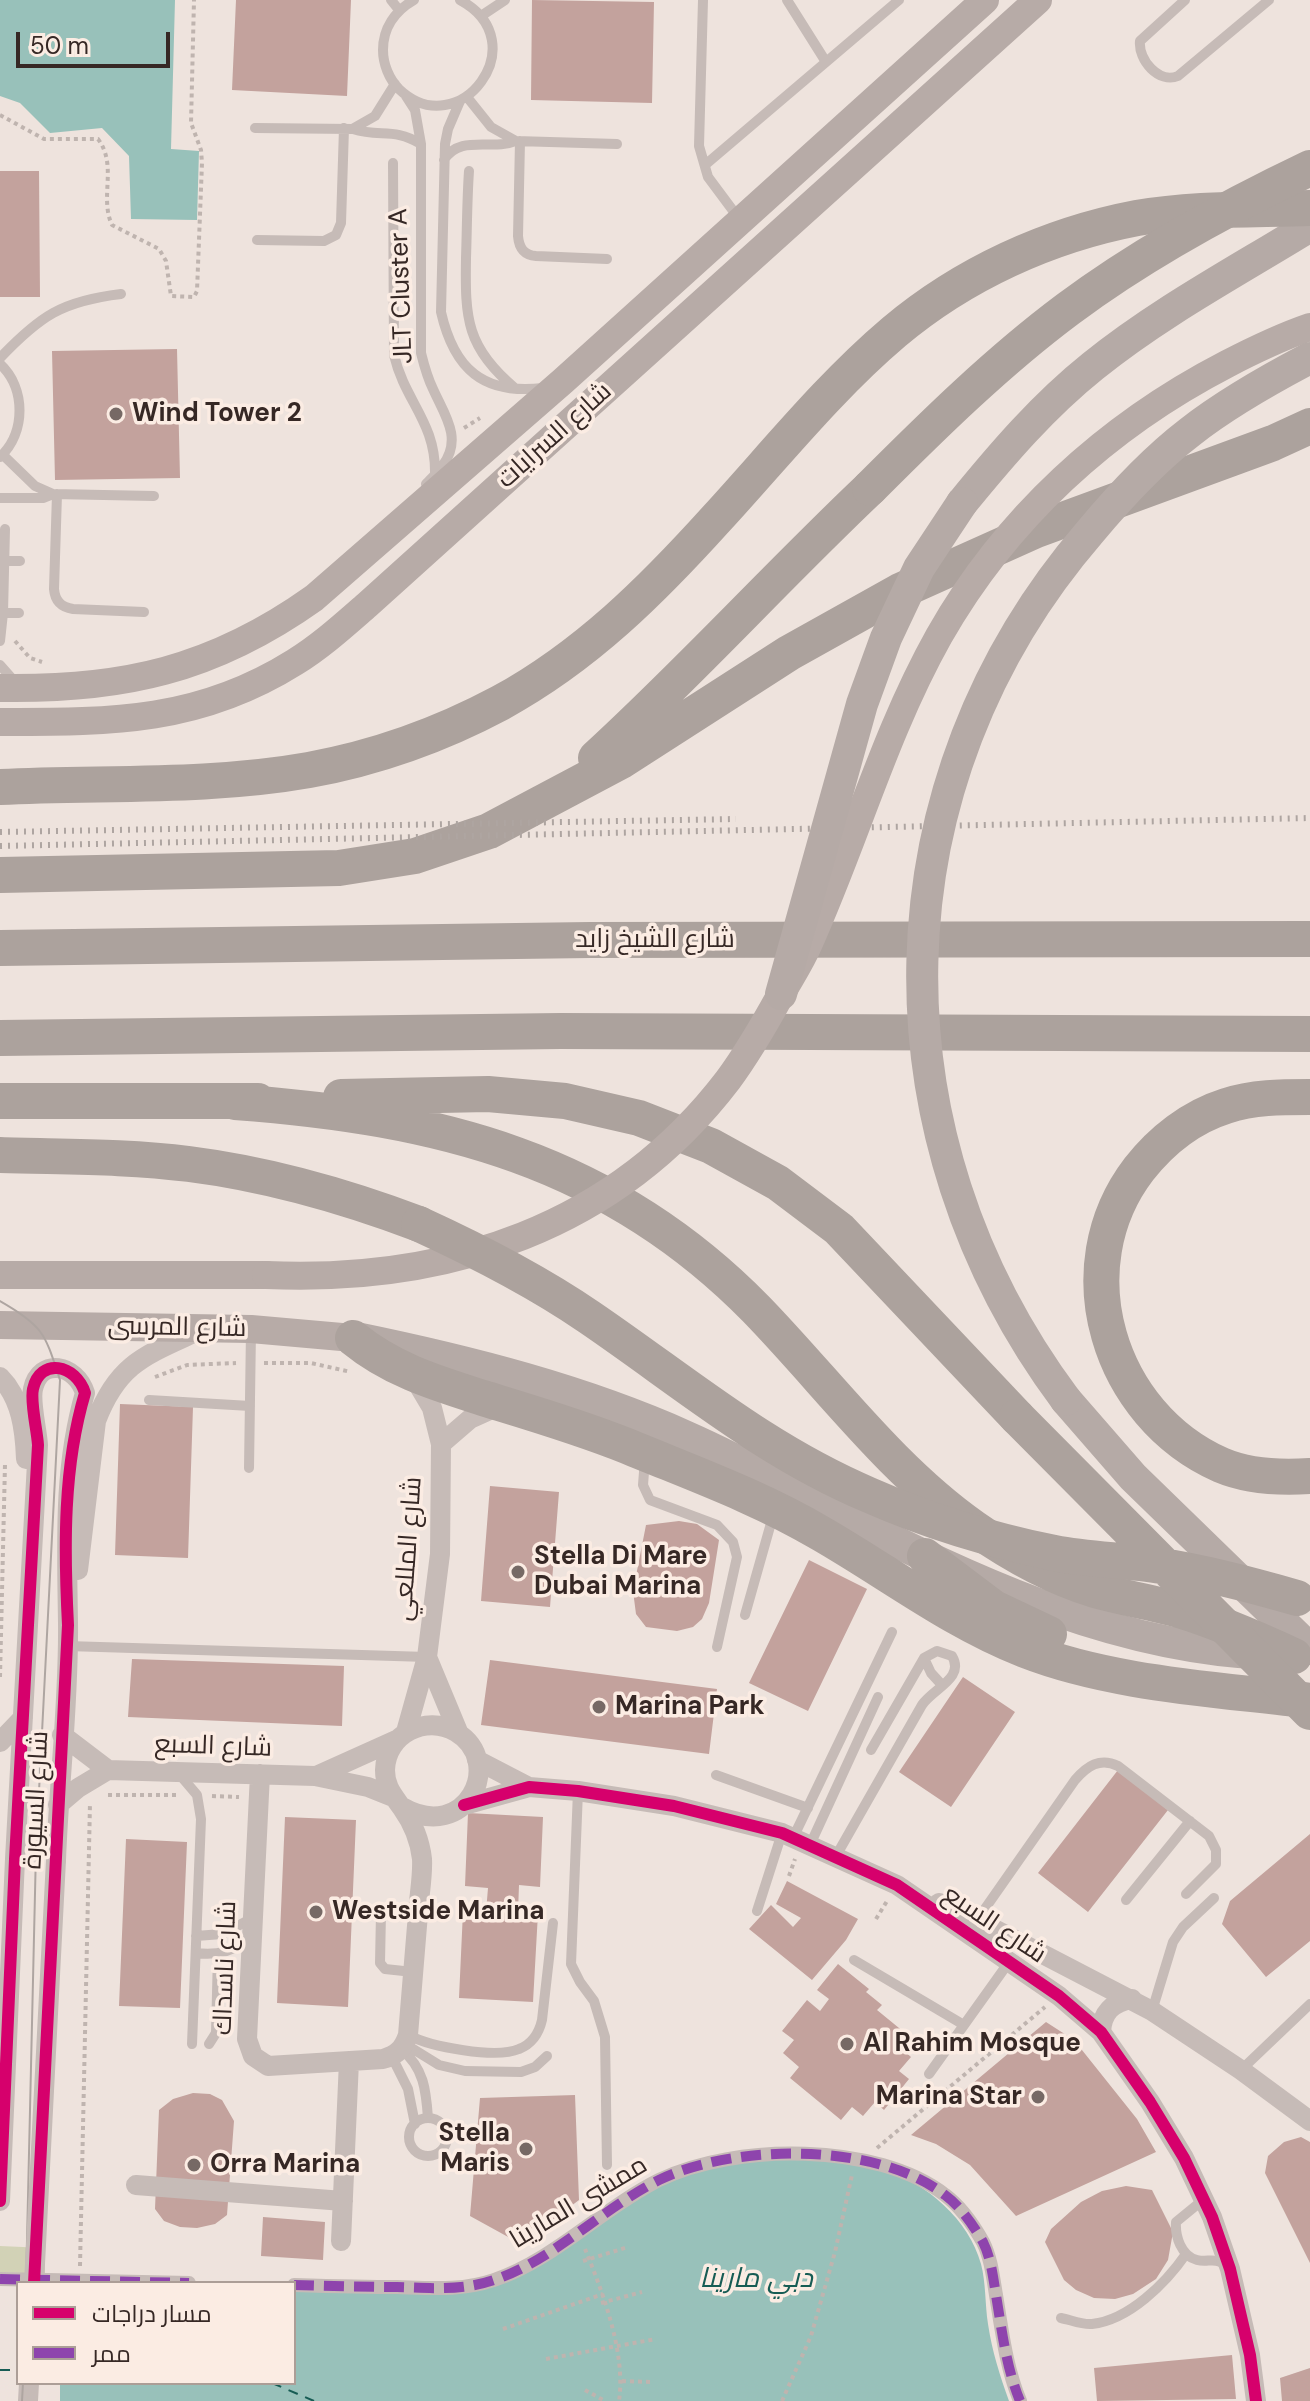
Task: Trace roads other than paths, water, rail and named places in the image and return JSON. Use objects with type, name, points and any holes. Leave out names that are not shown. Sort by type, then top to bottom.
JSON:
[{"type":"highway","points":[[556,794],[635,722],[789,564],[984,379],[1068,309],[1114,276],[1187,232],[1310,168]]},
{"type":"highway","points":[[0,787],[226,779],[308,770],[387,751],[464,721],[547,674],[633,607],[867,356],[911,318],[949,292],[979,274],[1042,245],[1108,225],[1201,211],[1310,208]]},
{"type":"highway","points":[[0,875],[339,868],[377,864],[453,845],[523,814],[652,742],[844,621],[929,577],[1036,530],[1273,443],[1310,426]]},
{"type":"highway","points":[[1273,443],[1310,441]]},
{"type":"highway","name":"شارع الشيخ زايد","points":[[0,948],[1301,935]]},
{"type":"highway","points":[[0,1038],[561,1031],[1310,1034]]},
{"type":"highway","points":[[0,1101],[235,1102],[369,1096],[526,1096],[602,1108],[675,1130],[733,1157],[778,1183],[839,1229],[1017,1417],[1310,1712]]},
{"type":"highway","points":[[1310,1097],[1254,1099],[1224,1107],[1196,1119],[1171,1136],[1148,1157],[1122,1194],[1105,1237],[1100,1267],[1100,1297],[1115,1355],[1129,1383],[1169,1430],[1221,1465],[1249,1474],[1290,1478],[1310,1476]]},
{"type":"highway","points":[[235,1102],[338,1112],[441,1132],[540,1162],[609,1195],[642,1214],[703,1260],[755,1308],[910,1473],[999,1545],[1094,1589],[1180,1610],[1305,1653]]},
{"type":"highway","points":[[0,1155],[189,1164],[283,1181],[374,1207],[463,1244],[547,1289],[760,1439],[868,1495],[939,1522],[1023,1546],[1087,1559],[1158,1565],[1228,1578],[1310,1602]]},
{"type":"highway","points":[[353,1338],[381,1359],[413,1376],[564,1422],[645,1453],[775,1510],[838,1543],[961,1620],[1004,1641],[1093,1671],[1310,1701]]},
{"type":"highway","points":[[925,1556],[967,1589],[1023,1623],[1169,1682]]},
{"type":"main road","name":"شارع السرايات","points":[[12,688],[127,681],[167,672],[207,659],[280,622],[314,598],[563,381],[985,0]]},
{"type":"main road","name":"شارع السرايات","points":[[0,722],[130,719],[174,712],[231,695],[298,661],[367,605],[1038,0]]},
{"type":"main road","points":[[781,994],[872,675],[901,603],[962,503],[1013,442],[1093,366],[1149,326],[1310,226]]},
{"type":"main road","name":"شارع المرسى","points":[[0,1275],[346,1276],[425,1265],[502,1245],[575,1213],[632,1176],[698,1115],[747,1053],[817,924],[873,777],[924,664],[956,607],[993,555],[1059,483],[1133,421],[1216,370],[1267,343],[1310,327]]},
{"type":"main road","points":[[1305,1653],[1116,1458],[1057,1387],[1015,1323],[974,1240],[945,1152],[928,1061],[923,969],[929,876],[937,831],[953,773],[975,711],[1027,613],[1048,582],[1108,511],[1161,457],[1219,410],[1310,358]]},
{"type":"main road","name":"شارع المرسى","points":[[0,1325],[251,1329],[353,1338]]},
{"type":"main road","points":[[353,1338],[468,1364],[627,1413],[739,1461],[925,1556],[1008,1593],[1133,1634],[1213,1650],[1305,1653]]},
{"type":"street","name":"شارع السيورة","points":[[68,1625],[76,1590],[95,1430],[104,1400],[131,1365],[204,1329]]},
{"type":"street","name":"شارع السيورة","points":[[0,2201],[38,1445],[32,1393],[36,1381],[44,1372],[56,1368],[75,1374],[85,1393],[71,1454],[66,1576],[68,1625],[34,2281]]},
{"type":"street","name":"شارع المللعي","points":[[401,1736],[427,1657],[440,1554],[441,1444],[432,1408],[413,1376]]},
{"type":"street","name":"شارع السيورة","points":[[0,1377],[15,1398],[22,1420],[26,1504],[32,1538]]},
{"type":"street","name":"شارع المللعي","points":[[441,1444],[470,1419],[504,1404]]},
{"type":"street","name":"شارع المللعي","points":[[427,1657],[459,1734]]},
{"type":"street","points":[[0,1742],[23,1718]]},
{"type":"street","points":[[397,1802],[415,1815],[430,1818],[445,1816],[464,1805],[476,1784],[477,1760],[467,1741],[447,1727],[419,1726],[401,1736],[388,1753],[386,1783],[397,1802],[411,1823],[422,1860],[413,1972],[401,2046]]},
{"type":"street","points":[[58,1805],[100,1774],[62,1735]]},
{"type":"street","name":"شارع السبع","points":[[315,1776],[401,1736]]},
{"type":"street","name":"شارع السبع","points":[[477,1760],[529,1787]]},
{"type":"street","name":"شارع السبع","points":[[100,1774],[175,1772],[315,1776],[355,1783],[397,1802]]},
{"type":"street","name":"شارع ناسداك","points":[[260,1774],[247,2039],[253,2056],[268,2066],[349,2061],[401,2046]]},
{"type":"street","points":[[0,1784],[19,1799]]},
{"type":"street","name":"شارع السبع","points":[[464,1805],[529,1787],[578,1791],[674,1806],[795,1839],[897,1885],[1059,1996],[1101,2032],[1150,2102],[1184,2158],[1229,2266],[1243,2316],[1256,2401]]},
{"type":"street","points":[[422,1860],[445,1816]]},
{"type":"street","points":[[897,1885],[977,1920],[1132,1999],[1241,2070],[1310,2121]]},
{"type":"street","points":[[1101,2032],[1102,2022],[1113,2005],[1132,1999]]},
{"type":"street","points":[[341,2241],[349,2061]]},
{"type":"street","name":"ممشى المارينا","points":[[296,2285],[453,2289],[493,2280],[527,2265],[638,2192],[702,2163],[798,2154],[858,2163],[919,2178],[947,2196],[983,2243],[990,2261],[1009,2367],[1020,2401]]},
{"type":"street","points":[[136,2185],[343,2201]]},
{"type":"street","points":[[0,2279],[80,2281]]},
{"type":"lane","points":[[391,0],[399,10],[414,0]]},
{"type":"lane","points":[[460,0],[481,16],[505,0]]},
{"type":"lane","points":[[703,0],[698,130],[705,165],[717,191],[741,221]]},
{"type":"lane","points":[[787,0],[826,62]]},
{"type":"lane","points":[[705,165],[899,0]]},
{"type":"lane","points":[[1185,0],[1140,41],[1144,58],[1161,77],[1167,79],[1178,76],[1269,0]]},
{"type":"lane","name":"JLT Cluster A","points":[[399,10],[389,23],[384,38],[384,62],[395,84],[415,110],[421,144],[421,353],[426,373],[450,422],[452,435],[444,465],[435,474]]},
{"type":"lane","name":"JLT Cluster A","points":[[481,16],[493,44],[492,60],[488,75],[464,99],[448,129],[444,160],[441,312],[446,336],[458,358],[474,375],[495,387],[542,389],[563,381]]},
{"type":"lane","points":[[349,129],[375,116],[395,84]]},
{"type":"lane","points":[[406,96],[423,104],[442,105],[464,99],[491,127],[518,141]]},
{"type":"lane","points":[[255,128],[395,133],[421,144]]},
{"type":"lane","points":[[257,240],[324,241],[336,235],[341,223],[349,129]]},
{"type":"lane","points":[[518,141],[520,248],[530,256],[607,259]]},
{"type":"lane","points":[[444,160],[448,153],[463,145],[506,145],[518,141],[617,144]]},
{"type":"lane","points":[[379,542],[398,514],[435,474],[434,449],[428,426],[400,378],[394,355],[388,244],[388,192],[393,163]]},
{"type":"lane","points":[[469,171],[473,193],[466,308],[472,333],[483,355],[499,375],[518,390]]},
{"type":"lane","points":[[55,494],[35,486],[2,456],[12,443],[20,413],[14,382],[0,361],[35,322],[102,296],[121,294]]},
{"type":"lane","points":[[55,494],[54,589],[57,601],[73,609],[144,612]]},
{"type":"lane","points":[[0,498],[43,498],[55,494],[154,496]]},
{"type":"lane","points":[[0,641],[5,529]]},
{"type":"lane","points":[[4,561],[20,561]]},
{"type":"lane","points":[[3,618],[19,613]]},
{"type":"lane","points":[[0,665],[12,688]]},
{"type":"lane","points":[[249,1468],[251,1329]]},
{"type":"lane","points":[[149,1400],[250,1406]]},
{"type":"lane","points":[[645,1453],[643,1485],[650,1500],[717,1525],[733,1542],[737,1557],[717,1647]]},
{"type":"lane","points":[[745,1615],[775,1510]]},
{"type":"lane","points":[[795,1839],[892,1632]]},
{"type":"lane","points":[[67,1646],[427,1657]]},
{"type":"lane","points":[[836,1856],[922,1705],[956,1673],[955,1660],[942,1651],[924,1658],[871,1750]]},
{"type":"lane","points":[[924,1658],[931,1673],[942,1685]]},
{"type":"lane","points":[[757,1911],[878,1697]]},
{"type":"lane","points":[[977,1920],[1075,1780],[1096,1763],[1104,1761],[1118,1766],[1209,1836],[1217,1858],[1211,1871],[1186,1894]]},
{"type":"lane","points":[[175,1772],[197,1795],[201,1819],[192,2044]]},
{"type":"lane","points":[[716,1775],[808,1808]]},
{"type":"lane","points":[[578,1791],[571,1964],[594,2001],[604,2027],[607,2165]]},
{"type":"lane","points":[[1126,1900],[1190,1821]]},
{"type":"lane","points":[[1152,2011],[1173,1942],[1183,1927],[1214,1898]]},
{"type":"lane","points":[[413,1972],[385,1969],[380,1963],[381,1913],[389,1909],[418,1912]]},
{"type":"lane","points":[[401,2046],[513,2051],[530,2042],[542,2020],[553,1923]]},
{"type":"lane","points":[[196,1936],[252,1927]]},
{"type":"lane","points":[[196,1953],[218,1954],[237,1948],[252,1927]]},
{"type":"lane","points":[[209,2044],[216,2033],[218,1954]]},
{"type":"lane","points":[[854,1960],[964,2025]]},
{"type":"lane","points":[[929,2074],[1009,1962]]},
{"type":"lane","points":[[1241,2070],[1310,2004]]},
{"type":"lane","points":[[401,2046],[439,2065],[465,2071],[521,2072],[535,2067],[547,2056]]},
{"type":"lane","points":[[401,2046],[421,2073],[428,2118]]},
{"type":"lane","points":[[401,2046],[415,2124],[409,2137],[414,2150],[420,2155],[435,2155],[445,2145],[447,2138],[442,2125],[428,2118]]},
{"type":"lane","points":[[415,2124],[428,2118]]},
{"type":"lane","points":[[1202,2196],[1198,2204],[1176,2222],[1179,2242],[1186,2254],[1197,2260],[1212,2259],[1229,2266]]},
{"type":"lane","points":[[1061,2318],[1089,2324],[1110,2319],[1158,2286],[1186,2254]]},
{"type":"water","points":[[0,0],[175,0],[171,149],[199,151],[197,220],[131,219],[129,156],[102,128],[50,133],[20,103],[0,96]]},
{"type":"water","name":"دبي مارينا","points":[[805,2157],[865,2165],[900,2176],[930,2194],[956,2218],[975,2248],[984,2279],[990,2334],[1009,2401],[0,2401],[16,2385],[296,2385],[296,2291],[509,2281],[657,2184],[705,2164]]},
{"type":"tram line","points":[[0,1301],[26,1317],[41,1333],[60,1380],[36,1850],[26,2281]]},
{"type":"tram line","points":[[22,2401],[23,2385]]},
{"type":"railway","points":[[0,846],[1310,818]]},
{"type":"railway","points":[[0,832],[736,819]]},
{"type":"place","name":"Wind Tower 2","points":[[116,414]]},
{"type":"place","name":"Stella Di Mare Dubai Marina","points":[[518,1572]]},
{"type":"place","name":"Marina Park","points":[[599,1707]]},
{"type":"place","name":"Westside Marina","points":[[316,1912]]},
{"type":"place","name":"Al Rahim Mosque","points":[[847,2044]]},
{"type":"place","name":"Marina Star","points":[[1038,2097]]},
{"type":"place","name":"Stella Maris","points":[[526,2149]]},
{"type":"place","name":"Orra Marina","points":[[194,2165]]}]
